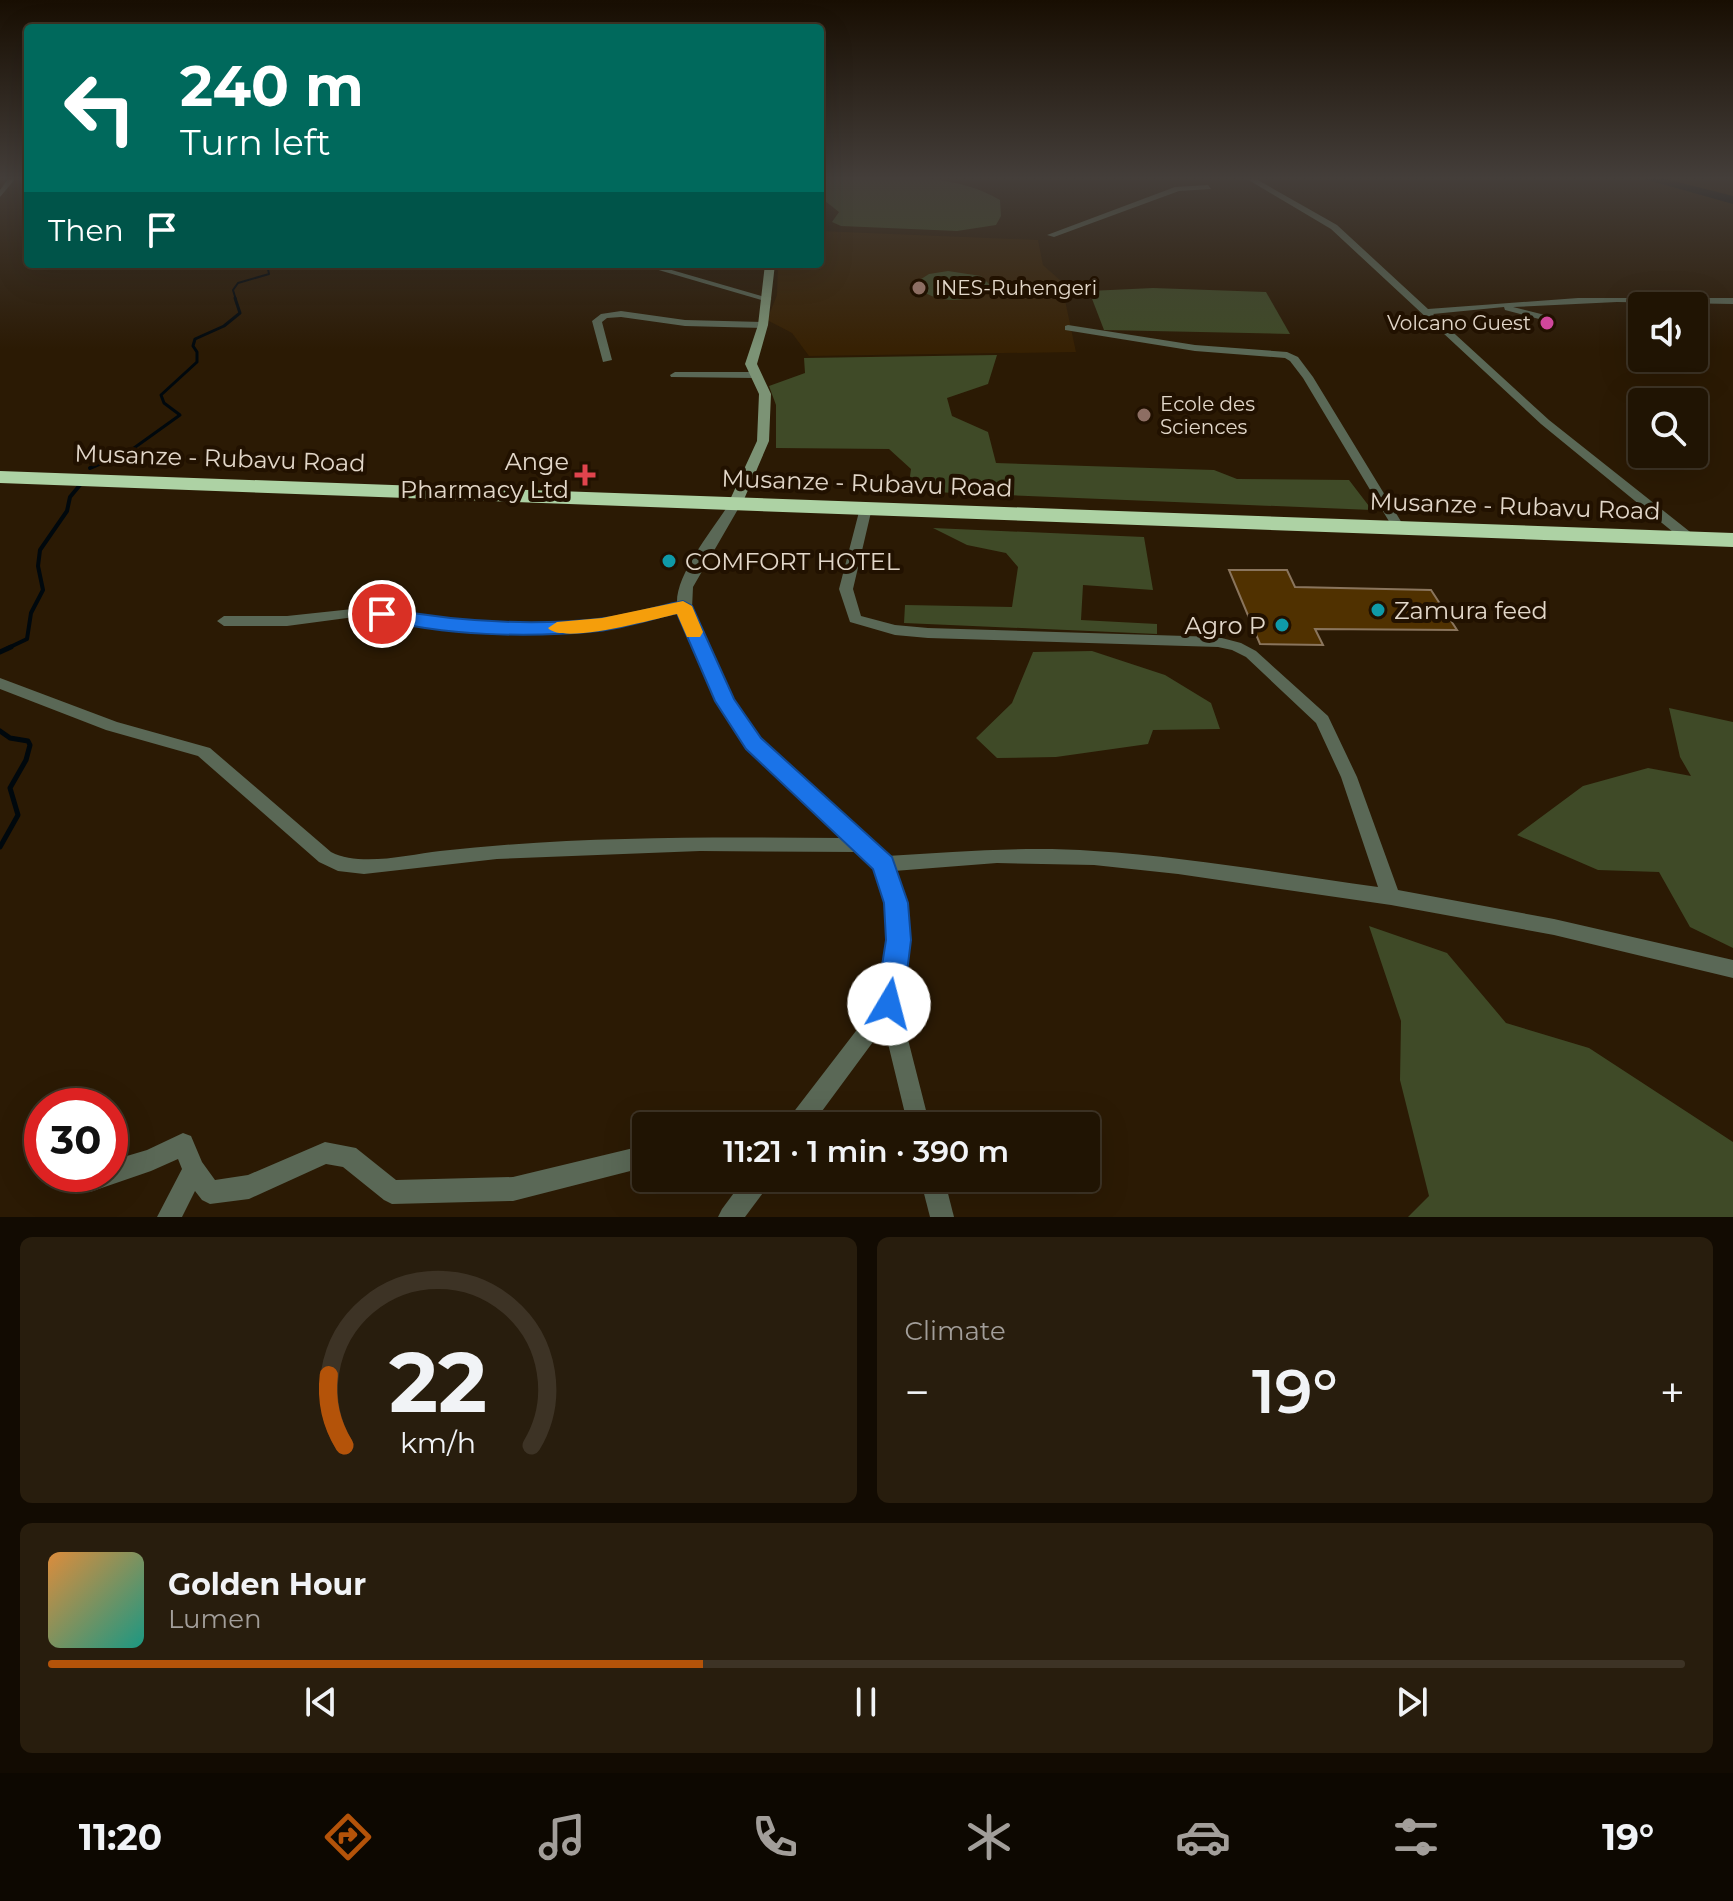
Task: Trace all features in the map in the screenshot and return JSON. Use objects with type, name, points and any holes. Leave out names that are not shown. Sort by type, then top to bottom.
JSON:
[{"type":"highway","name":"Musanze - Rubavu Road","points":[[0,477],[1733,540]]},
{"type":"main road","points":[[735,504],[763,441],[765,394],[755,375],[752,354],[763,325],[770,268]]},
{"type":"street","points":[[1343,236],[1545,422],[1689,538]]},
{"type":"street","points":[[656,268],[768,299]]},
{"type":"street","points":[[1424,312],[1500,304],[1622,298],[1733,301]]},
{"type":"street","points":[[1500,304],[1542,317],[1548,324]]},
{"type":"street","points":[[607,360],[597,321],[604,316],[634,315],[685,323],[763,325]]},
{"type":"street","points":[[1068,328],[1195,348],[1273,353],[1294,359],[1399,528]]},
{"type":"street","points":[[675,375],[755,375]]},
{"type":"street","points":[[735,504],[688,582],[683,606],[739,726],[753,743],[883,864],[896,903],[898,940],[889,1004],[916,1112]]},
{"type":"street","points":[[866,508],[846,589],[855,619],[928,633],[1218,642],[1251,654],[1322,720],[1349,777],[1391,897]]},
{"type":"street","points":[[224,621],[287,621],[362,612],[425,622],[540,629],[602,624],[683,606]]},
{"type":"street","points":[[0,683],[112,726],[204,752],[325,857],[344,866],[364,867],[497,852],[700,844],[860,845]]},
{"type":"street","points":[[883,864],[997,856],[1094,858],[1391,897],[1554,927],[1733,969]]},
{"type":"street","points":[[808,1112],[889,1004]]},
{"type":"street","points":[[128,1168],[183,1144],[194,1170],[210,1192],[249,1187],[325,1153],[348,1156],[392,1192],[513,1189],[632,1159]]},
{"type":"street","points":[[169,1217],[194,1170]]},
{"type":"street","points":[[730,1217],[749,1192]]},
{"type":"street","points":[[936,1192],[942,1217]]},
{"type":"shaded area","name":"INES-Ruhengeri","points":[[824,236],[1038,240],[1043,265],[1061,281],[1076,352],[809,356],[792,333],[767,320],[777,295],[778,268],[824,268]]},
{"type":"green space","points":[[948,271],[981,276],[990,285],[988,290],[971,298],[951,300],[931,296],[917,285],[929,274]]},
{"type":"green space","points":[[1153,288],[1266,292],[1290,334],[1104,330],[1089,291]]},
{"type":"green space","points":[[997,355],[988,384],[947,398],[952,416],[988,432],[996,463],[1214,470],[1237,479],[1349,480],[1372,510],[908,491],[911,469],[889,449],[776,448],[776,405],[769,386],[805,373],[804,358]]},
{"type":"green space","points":[[933,528],[1144,537],[1153,590],[1083,585],[1081,620],[1157,624],[1157,634],[904,623],[905,605],[1012,607],[1018,567],[1006,553],[967,545]]},
{"type":"green space","points":[[1092,651],[1165,675],[1211,703],[1220,729],[1153,730],[1148,744],[1056,757],[997,758],[976,738],[1012,703],[1033,652]]},
{"type":"green space","points":[[1669,708],[1733,722],[1733,948],[1690,927],[1659,872],[1598,870],[1517,835],[1583,786],[1648,768],[1691,776],[1680,757]]},
{"type":"green space","points":[[1369,926],[1447,953],[1506,1023],[1589,1048],[1733,1142],[1733,1217],[1408,1217],[1429,1196],[1400,1080],[1401,1021]]},
{"type":"building","points":[[1229,570],[1287,570],[1295,587],[1431,590],[1457,630],[1315,629],[1323,645],[1260,644]]},
{"type":"waterway","points":[[236,300],[233,290],[238,283],[269,274],[266,268]]},
{"type":"waterway","points":[[129,451],[180,415],[164,403],[161,395],[197,362],[197,352],[193,346],[195,339],[224,326],[240,313],[235,298]]},
{"type":"waterway","points":[[90,468],[129,451]]},
{"type":"waterway","points":[[6,649],[27,639],[31,613],[43,590],[38,566],[40,550],[67,511],[70,497],[80,485]]},
{"type":"waterway","points":[[0,652],[11,647]]},
{"type":"waterway","points":[[0,731],[10,738],[28,741],[30,745],[26,760],[10,788],[18,815],[0,847]]},
{"type":"slow traffic","points":[[557,628],[602,624],[683,606],[694,632]]},
{"type":"place","name":"INES-Ruhengeri","points":[[919,288]]},
{"type":"place","name":"Volcano Guest","points":[[1547,323]]},
{"type":"place","name":"Ecole des Sciences","points":[[1144,415]]},
{"type":"place","name":"Ange Pharmacy Ltd","points":[[585,475]]},
{"type":"place","name":"COMFORT HOTEL","points":[[669,561]]},
{"type":"place","name":"Zamura feed","points":[[1378,610]]},
{"type":"place","name":"Agro P","points":[[1282,625]]},
{"type":"route","points":[[382,614],[425,622],[540,629],[602,624],[683,606],[739,726],[753,743],[883,864],[896,903],[898,940],[889,1004]]}]
